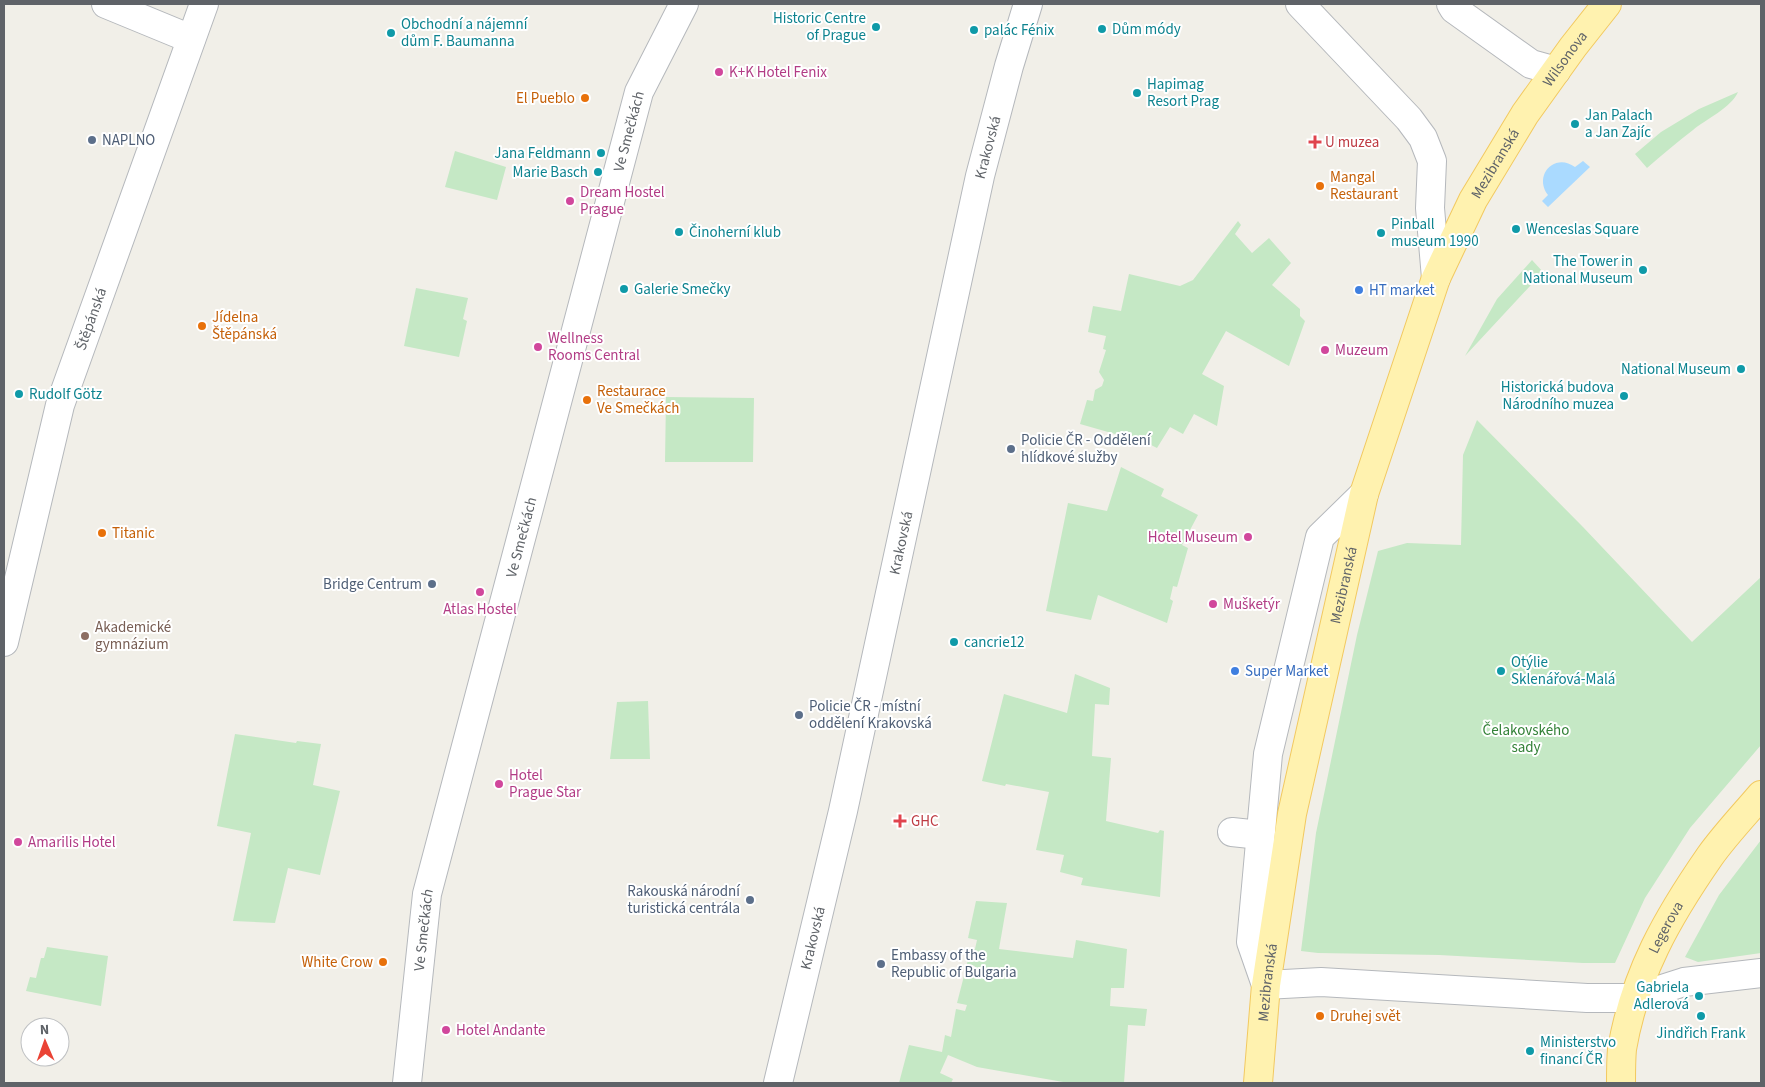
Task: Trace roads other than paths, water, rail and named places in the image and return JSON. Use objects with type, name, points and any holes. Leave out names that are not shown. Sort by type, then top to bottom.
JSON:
[{"type":"main road","name":"Wilsonova","points":[[1525,114],[1573,47],[1607,4]]},
{"type":"main road","name":"Mezibranská","points":[[1258,1083],[1266,985],[1292,814],[1364,494],[1436,278],[1473,200],[1525,114]]},
{"type":"main road","name":"Legerova","points":[[1621,1083],[1622,1051],[1634,998],[1660,935],[1710,855],[1761,795]]},
{"type":"street","points":[[106,4],[191,39]]},
{"type":"street","name":"Štěpánská","points":[[4,642],[60,405],[204,4]]},
{"type":"street","name":"Ve Smečkách","points":[[407,1083],[427,894],[639,92],[684,4]]},
{"type":"street","name":"Krakovská","points":[[778,1083],[843,811],[980,176],[1009,66],[1028,4]]},
{"type":"street","points":[[1300,4],[1410,119],[1423,138],[1432,161],[1430,208],[1436,278]]},
{"type":"street","points":[[1451,4],[1454,9],[1531,64],[1556,71]]},
{"type":"street","points":[[1364,494],[1320,537],[1268,754],[1251,942],[1266,985],[1321,982],[1587,998],[1634,998],[1684,982],[1761,973]]},
{"type":"street","points":[[1232,832],[1260,835]]},
{"type":"water","points":[[1583,161],[1590,167],[1548,207],[1542,201],[1548,195],[1543,180],[1548,168],[1560,162],[1575,167]]},
{"type":"place","name":"Historic Centre of Prague","points":[[876,27]]},
{"type":"place","name":"Dům módy","points":[[1102,29]]},
{"type":"place","name":"palác Fénix","points":[[974,30]]},
{"type":"place","name":"Obchodní a nájemní dům F. Baumanna","points":[[391,33]]},
{"type":"place","name":"K+K Hotel Fenix","points":[[719,72]]},
{"type":"place","name":"Hapimag Resort Prag","points":[[1137,93]]},
{"type":"place","name":"El Pueblo","points":[[585,98]]},
{"type":"place","name":"Jan Palach a Jan Zajíc","points":[[1575,124]]},
{"type":"place","name":"NAPLNO","points":[[92,140]]},
{"type":"place","name":"U muzea","points":[[1315,142]]},
{"type":"place","name":"Jana Feldmann","points":[[601,153]]},
{"type":"place","name":"Marie Basch","points":[[598,172]]},
{"type":"place","name":"Mangal Restaurant","points":[[1320,186]]},
{"type":"place","name":"Dream Hostel Prague","points":[[570,201]]},
{"type":"place","name":"Wenceslas Square","points":[[1516,229]]},
{"type":"place","name":"Činoherní klub","points":[[679,232]]},
{"type":"place","name":"Pinball museum 1990","points":[[1381,233]]},
{"type":"place","name":"The Tower in National Museum","points":[[1643,270]]},
{"type":"place","name":"Galerie Smečky","points":[[624,289]]},
{"type":"place","name":"HT market","points":[[1359,290]]},
{"type":"place","name":"Jídelna Štěpánská","points":[[202,326]]},
{"type":"place","name":"Wellness Rooms Central","points":[[538,347]]},
{"type":"place","name":"Muzeum","points":[[1325,350]]},
{"type":"place","name":"National Museum","points":[[1741,369]]},
{"type":"place","name":"Rudolf Gӧtz","points":[[19,394]]},
{"type":"place","name":"Historická budova Národního muzea","points":[[1624,396]]},
{"type":"place","name":"Restaurace Ve Smečkách","points":[[587,400]]},
{"type":"place","name":"Policie ČR - Oddělení hlídkové služby","points":[[1011,449]]},
{"type":"place","name":"Titanic","points":[[102,533]]},
{"type":"place","name":"Hotel Museum","points":[[1248,537]]},
{"type":"place","name":"Bridge Centrum","points":[[432,584]]},
{"type":"place","name":"Atlas Hostel","points":[[480,592]]},
{"type":"place","name":"Mušketýr","points":[[1213,604]]},
{"type":"place","name":"Akademické gymnázium","points":[[85,636]]},
{"type":"place","name":"cancrie12","points":[[954,642]]},
{"type":"place","name":"Super Market","points":[[1235,671]]},
{"type":"place","name":"Otýlie Sklenářová-Malá","points":[[1501,671]]},
{"type":"place","name":"Policie ČR - místní oddělení Krakovská","points":[[799,715]]},
{"type":"place","name":"Hotel Prague Star","points":[[499,784]]},
{"type":"place","name":"GHC","points":[[900,821]]},
{"type":"place","name":"Amarilis Hotel","points":[[18,842]]},
{"type":"place","name":"Rakouská národní turistická centrála","points":[[750,900]]},
{"type":"place","name":"White Crow","points":[[383,962]]},
{"type":"place","name":"Embassy of the Republic of Bulgaria","points":[[881,964]]},
{"type":"place","name":"Gabriela Adlerová","points":[[1699,996]]},
{"type":"place","name":"Druhej svět","points":[[1320,1016]]},
{"type":"place","name":"Jindřich Frank","points":[[1701,1016]]},
{"type":"place","name":"Hotel Andante","points":[[446,1030]]},
{"type":"place","name":"Ministerstvo financí ČR","points":[[1530,1051]]},
{"type":"park label","name":"Čelakovského sady","points":[[1526,738]]}]
